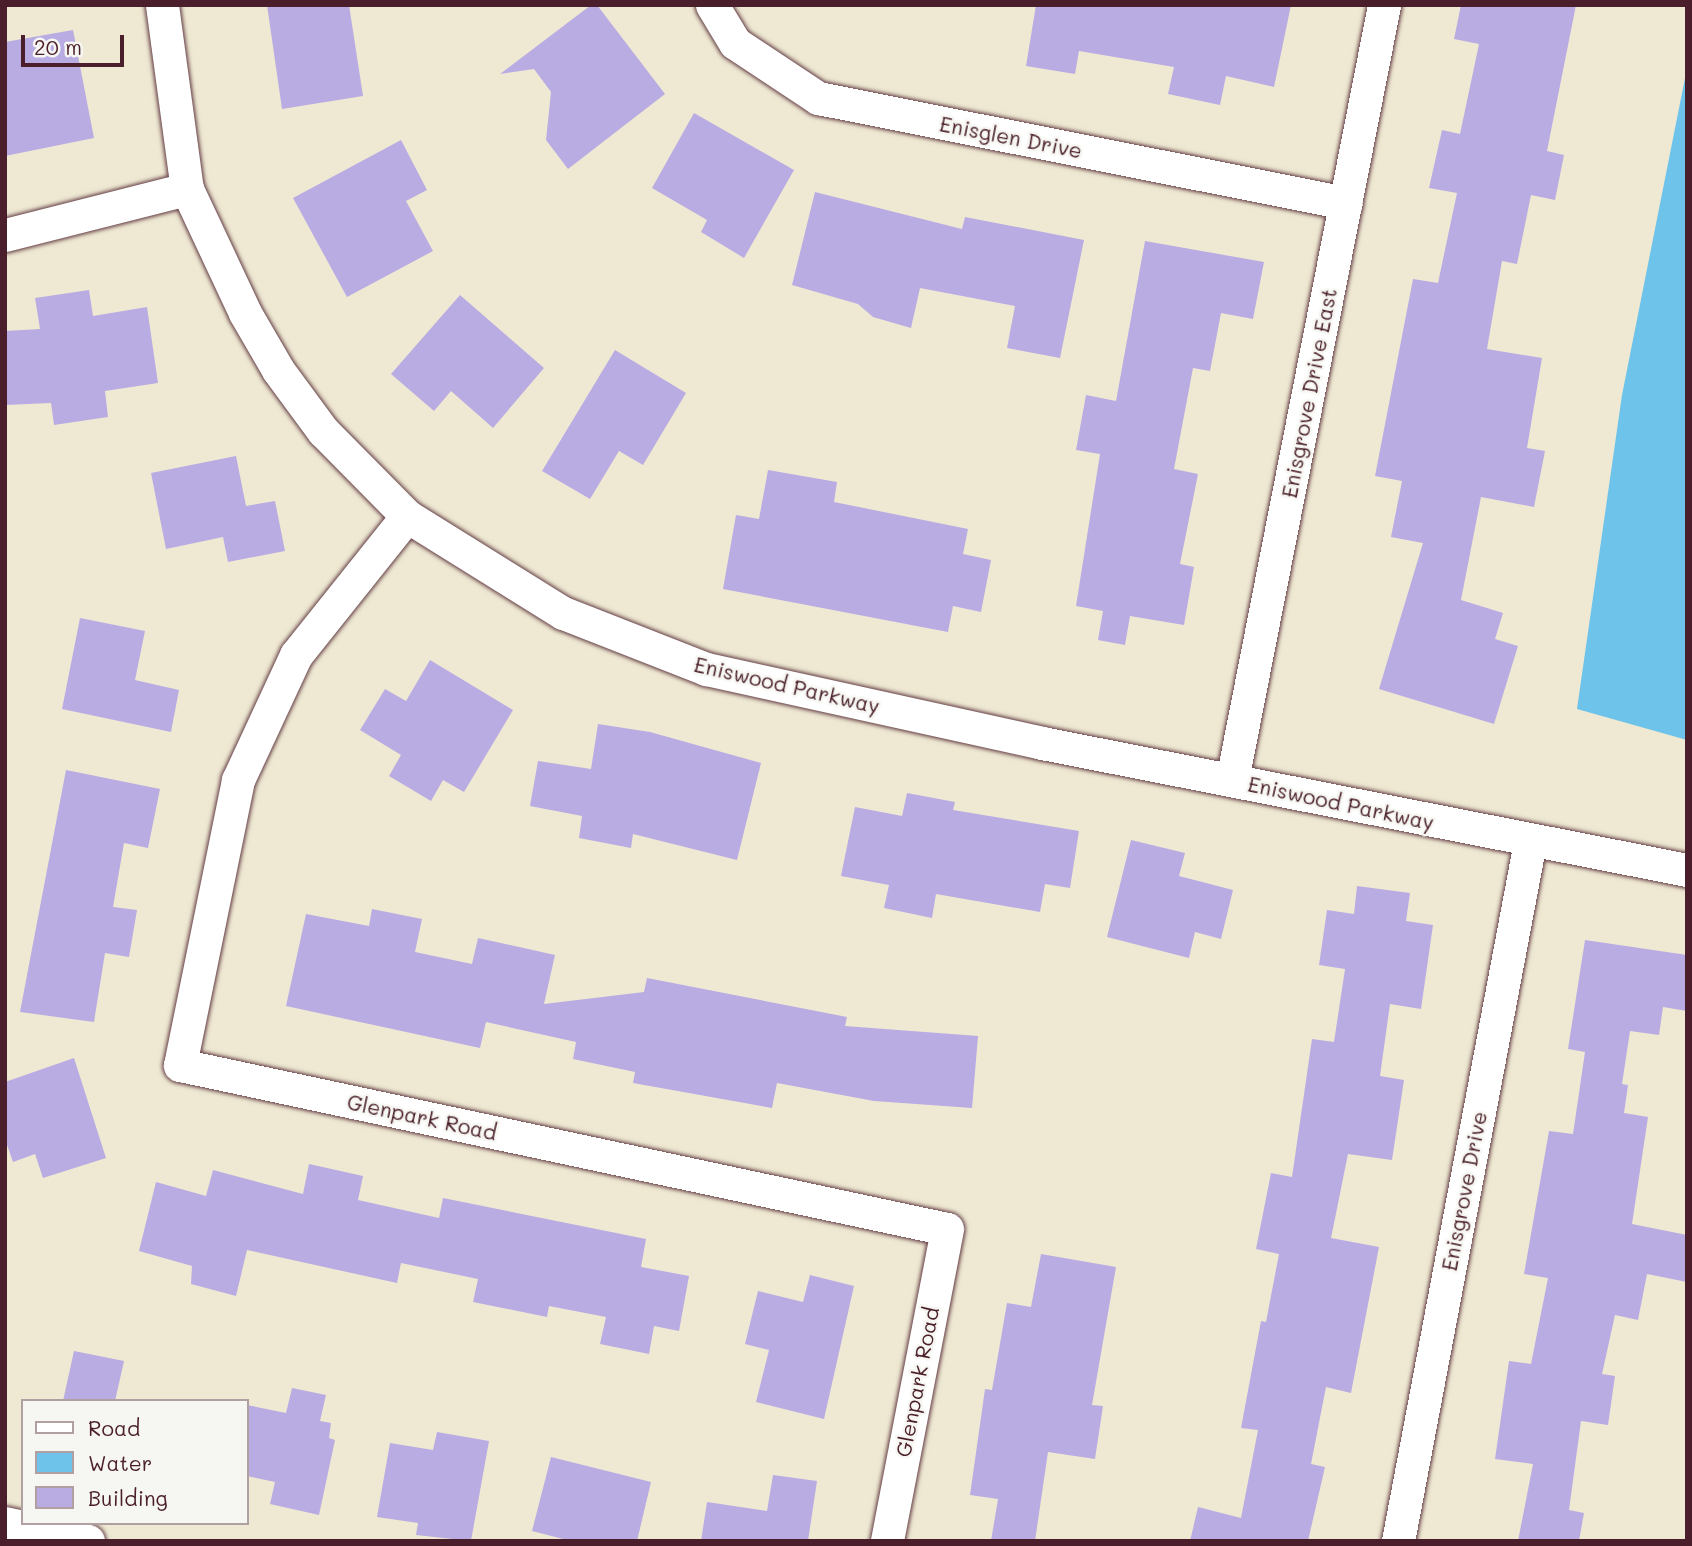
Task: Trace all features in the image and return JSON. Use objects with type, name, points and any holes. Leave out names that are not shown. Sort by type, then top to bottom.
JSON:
[{"type":"street","name":"Eniswood Parkway","points":[[162,5],[187,189],[245,313],[278,370],[323,431],[407,516],[563,613],[706,669],[1530,842],[1687,870]]},
{"type":"street","name":"Enisglen Drive","points":[[712,5],[735,43],[818,98],[1346,203]]},
{"type":"street","name":"Enisgrove Drive East","points":[[1232,780],[1384,5]]},
{"type":"street","points":[[5,234],[187,189]]},
{"type":"street","name":"Glenpark Road","points":[[407,516],[296,655],[238,780],[180,1065],[947,1229],[887,1541]]},
{"type":"street","name":"Enisgrove Drive","points":[[1398,1541],[1530,842]]},
{"type":"street","points":[[5,1523],[88,1541]]},
{"type":"water","points":[[1687,68],[1687,740],[1577,709],[1622,395]]},
{"type":"building","points":[[267,5],[349,5],[363,96],[282,109]]},
{"type":"building","points":[[591,5],[597,5],[665,94],[568,169],[546,140],[551,92],[534,69],[500,74]]},
{"type":"building","points":[[1036,5],[1291,5],[1274,87],[1226,76],[1220,105],[1168,94],[1174,67],[1079,51],[1075,74],[1026,66]]},
{"type":"building","points":[[1461,5],[1576,5],[1547,151],[1564,155],[1555,200],[1531,195],[1517,264],[1502,261],[1487,349],[1542,358],[1527,448],[1545,451],[1534,507],[1481,497],[1461,600],[1503,613],[1495,639],[1518,646],[1494,724],[1379,689],[1423,543],[1391,537],[1402,481],[1375,476],[1413,279],[1438,283],[1457,193],[1429,188],[1442,130],[1460,134],[1479,44],[1454,39]]},
{"type":"building","points":[[73,30],[94,138],[5,156],[5,42]]},
{"type":"building","points":[[694,113],[794,170],[744,258],[701,232],[707,220],[652,188]]},
{"type":"building","points":[[401,140],[427,190],[406,201],[433,251],[347,297],[293,198]]},
{"type":"building","points":[[815,192],[962,229],[965,217],[1084,240],[1060,358],[1007,348],[1015,306],[920,288],[911,328],[873,317],[858,304],[792,285]]},
{"type":"building","points":[[1145,241],[1264,262],[1253,319],[1221,313],[1210,371],[1193,368],[1174,469],[1198,474],[1180,564],[1194,567],[1184,625],[1130,616],[1125,645],[1098,640],[1103,611],[1076,606],[1100,454],[1076,450],[1086,395],[1116,401]]},
{"type":"building","points":[[89,290],[93,316],[147,307],[158,383],[105,391],[108,417],[54,425],[51,403],[5,405],[5,331],[40,329],[35,298]]},
{"type":"building","points":[[460,295],[544,368],[493,428],[451,391],[434,411],[391,374]]},
{"type":"building","points":[[615,350],[686,393],[643,465],[619,451],[590,499],[542,471]]},
{"type":"building","points":[[236,456],[246,506],[275,501],[285,551],[228,562],[223,537],[166,549],[151,473]]},
{"type":"building","points":[[768,470],[837,482],[834,502],[968,529],[963,554],[991,560],[981,612],[953,606],[948,632],[723,589],[736,515],[759,519]]},
{"type":"building","points":[[80,618],[145,631],[135,680],[179,690],[171,732],[62,709]]},
{"type":"building","points":[[430,660],[513,710],[464,792],[443,780],[431,801],[389,776],[401,755],[360,730],[385,689],[406,701]]},
{"type":"building","points":[[598,724],[650,732],[761,763],[737,860],[633,834],[631,848],[579,838],[582,816],[530,806],[538,761],[591,769]]},
{"type":"building","points":[[66,770],[160,789],[148,848],[124,843],[113,907],[137,910],[129,957],[105,953],[94,1022],[20,1012]]},
{"type":"building","points":[[907,793],[955,802],[953,810],[1079,831],[1070,888],[1045,884],[1040,912],[936,894],[932,918],[884,908],[889,885],[841,876],[855,807],[902,816]]},
{"type":"building","points":[[1131,840],[1185,853],[1179,876],[1233,890],[1221,939],[1195,932],[1189,958],[1107,937]]},
{"type":"building","points":[[1357,886],[1410,893],[1406,921],[1433,925],[1421,1009],[1390,1004],[1380,1076],[1404,1080],[1392,1160],[1348,1154],[1331,1238],[1379,1247],[1351,1393],[1326,1387],[1311,1464],[1325,1467],[1308,1541],[1190,1541],[1198,1507],[1241,1518],[1258,1430],[1241,1428],[1261,1321],[1266,1322],[1279,1254],[1256,1249],[1271,1173],[1292,1177],[1312,1039],[1334,1042],[1345,969],[1319,965],[1327,910],[1354,914]]},
{"type":"building","points":[[372,909],[422,919],[415,952],[472,964],[478,938],[555,955],[544,1004],[644,992],[647,978],[847,1017],[845,1026],[978,1036],[972,1108],[874,1101],[777,1083],[772,1108],[633,1083],[635,1072],[573,1059],[576,1042],[486,1022],[480,1048],[286,1006],[306,914],[369,926]]},
{"type":"building","points":[[1585,940],[1687,955],[1687,1011],[1663,1007],[1659,1035],[1630,1031],[1622,1084],[1628,1085],[1624,1113],[1648,1117],[1632,1224],[1687,1235],[1687,1282],[1647,1274],[1638,1320],[1615,1315],[1602,1374],[1615,1376],[1608,1425],[1581,1421],[1569,1510],[1584,1513],[1579,1541],[1518,1541],[1533,1464],[1495,1459],[1509,1361],[1531,1364],[1548,1278],[1524,1274],[1549,1131],[1573,1134],[1585,1052],[1568,1049]]},
{"type":"building","points":[[74,1058],[106,1158],[43,1178],[35,1154],[13,1162],[5,1139],[5,1082]]},
{"type":"building","points":[[309,1164],[363,1176],[358,1200],[439,1218],[443,1198],[646,1239],[641,1267],[689,1276],[679,1331],[654,1326],[649,1354],[600,1344],[606,1317],[549,1306],[547,1317],[473,1302],[478,1279],[401,1263],[397,1283],[247,1250],[236,1296],[191,1284],[192,1266],[139,1251],[156,1182],[206,1196],[213,1170],[303,1194]]},
{"type":"building","points":[[1041,1254],[1116,1267],[1092,1405],[1103,1406],[1095,1459],[1048,1452],[1035,1541],[991,1541],[998,1499],[970,1495],[985,1389],[992,1390],[1007,1303],[1031,1307]]},
{"type":"building","points":[[810,1275],[854,1286],[824,1419],[756,1402],[769,1350],[745,1344],[758,1291],[803,1302]]},
{"type":"building","points":[[74,1351],[124,1361],[115,1399],[63,1399]]},
{"type":"building","points":[[292,1388],[326,1395],[320,1421],[331,1423],[329,1438],[335,1440],[319,1515],[270,1504],[275,1482],[248,1476],[248,1405],[286,1413]]},
{"type":"building","points":[[437,1432],[489,1441],[471,1541],[416,1535],[418,1523],[377,1517],[390,1443],[433,1450]]},
{"type":"building","points":[[551,1457],[651,1482],[637,1541],[571,1541],[532,1531]]},
{"type":"building","points":[[773,1475],[817,1481],[808,1541],[701,1541],[707,1502],[767,1511]]}]
